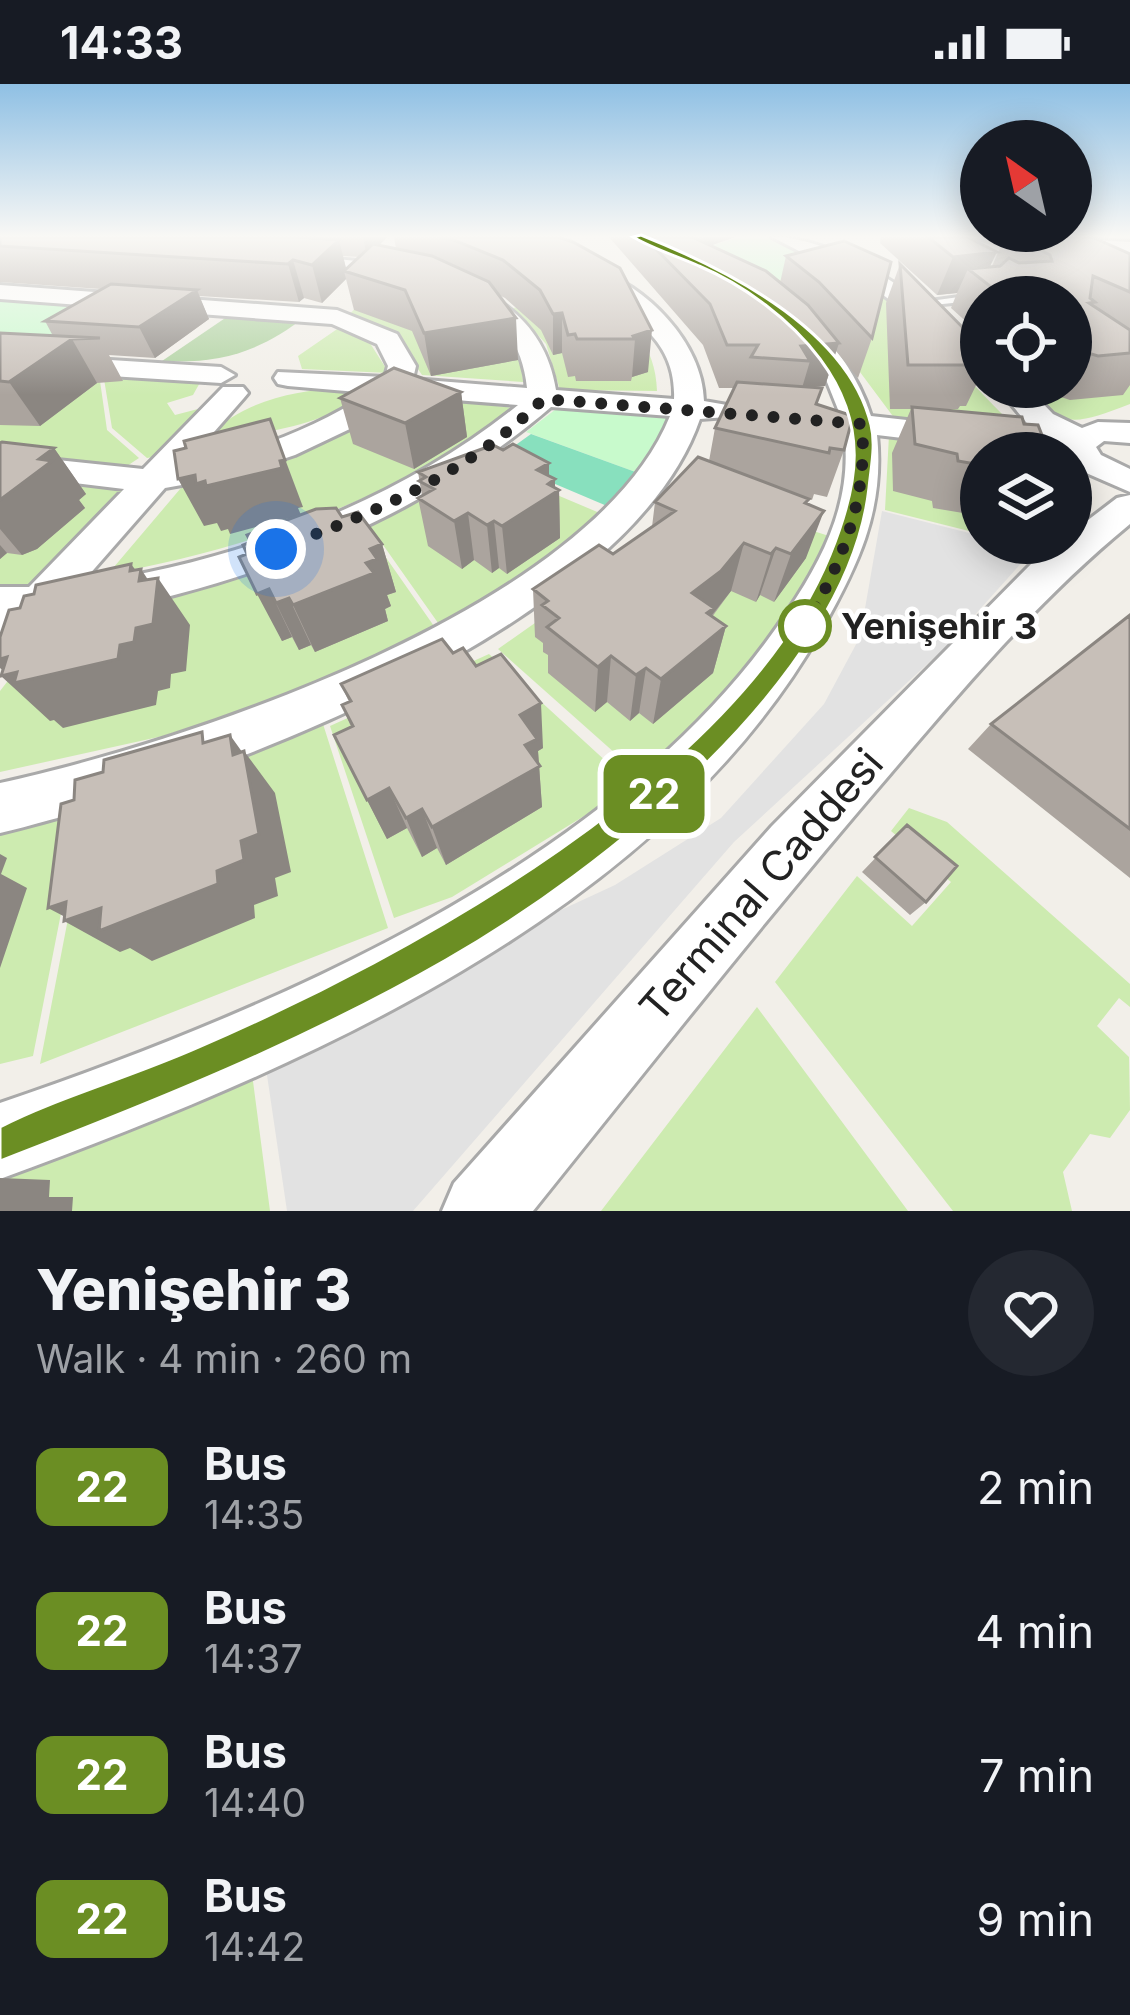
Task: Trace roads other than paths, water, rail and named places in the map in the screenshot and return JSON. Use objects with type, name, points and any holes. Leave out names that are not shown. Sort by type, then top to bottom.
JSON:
[{"type":"street","points":[[0,646],[18,604],[154,479],[264,365],[328,316],[353,290]]},
{"type":"street","points":[[454,290],[502,313],[535,350],[543,399]]},
{"type":"street","points":[[0,808],[95,784],[257,730],[453,638],[552,573],[622,512],[666,457],[689,408],[684,369],[656,322],[615,290]]},
{"type":"street","points":[[0,1141],[201,1065],[363,987],[531,887],[674,777],[770,676],[827,589],[856,514],[865,451],[862,424],[825,355],[790,319],[751,290]]},
{"type":"street","points":[[889,290],[960,340]]},
{"type":"street","points":[[0,292],[328,316],[366,326],[388,339],[402,365],[397,387],[349,417],[285,446],[154,479],[0,464]]},
{"type":"street","points":[[0,361],[264,365],[397,387],[754,414]]},
{"type":"street","points":[[18,604],[162,582],[327,530],[448,472],[504,434],[543,399]]},
{"type":"street","points":[[1030,408],[1042,421],[1103,439],[1130,482]]},
{"type":"street","points":[[797,418],[1103,439]]},
{"type":"street","name":"Terminal Caddesi","points":[[1092,482],[1103,439]]},
{"type":"street","name":"Terminal Caddesi","points":[[1092,530],[1130,506]]},
{"type":"street","name":"Terminal Caddesi","points":[[482,1211],[792,845],[1049,564]]},
{"type":"lane","points":[[914,304],[960,295]]},
{"type":"place","name":"Yenişehir 3","points":[[805,626]]}]
